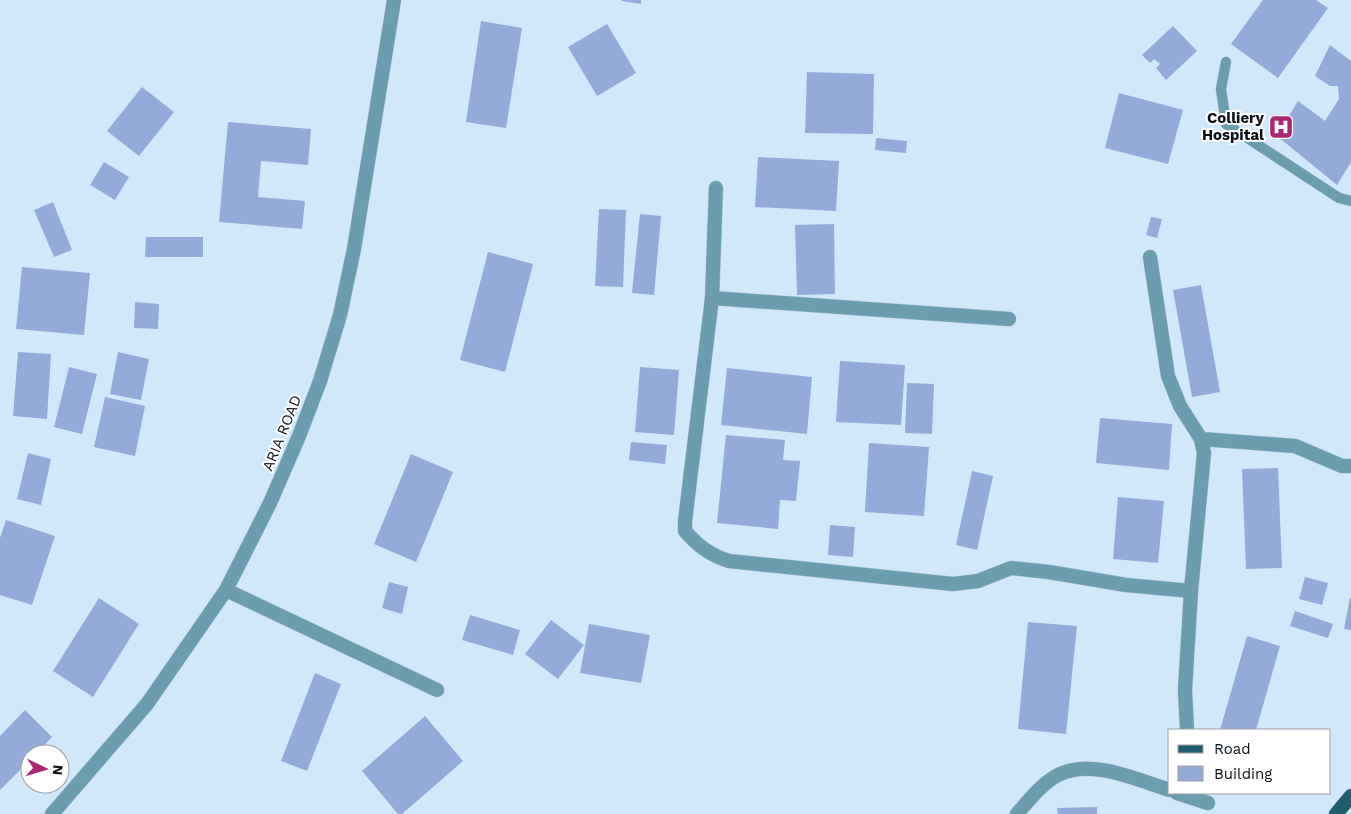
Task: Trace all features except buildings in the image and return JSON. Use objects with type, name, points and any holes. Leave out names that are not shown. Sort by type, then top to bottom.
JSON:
[{"type":"main road","points":[[1336,814],[1351,796]]},
{"type":"street","name":"ARIA ROAD","points":[[52,814],[147,704],[226,590],[270,503],[300,436],[320,381],[340,316],[354,249],[394,0]]},
{"type":"street","points":[[716,188],[712,298],[685,530],[696,543],[713,556],[729,560],[953,584],[978,581],[1011,568],[1049,572],[1126,586],[1191,591]]},
{"type":"street","points":[[1150,257],[1168,376],[1180,406],[1201,439],[1204,466],[1191,591],[1185,690],[1187,729]]},
{"type":"street","points":[[712,298],[1009,319]]},
{"type":"street","points":[[1201,439],[1295,446],[1342,466],[1351,466]]},
{"type":"street","points":[[226,590],[437,690]]},
{"type":"street","points":[[1017,814],[1037,792],[1059,775],[1077,769],[1104,770],[1168,789]]},
{"type":"street","points":[[1180,794],[1209,803]]},
{"type":"lane","points":[[1226,62],[1221,89],[1226,124],[1339,198],[1351,201]]},
{"type":"place","name":"Colliery Hospital","points":[[1281,127]]}]
